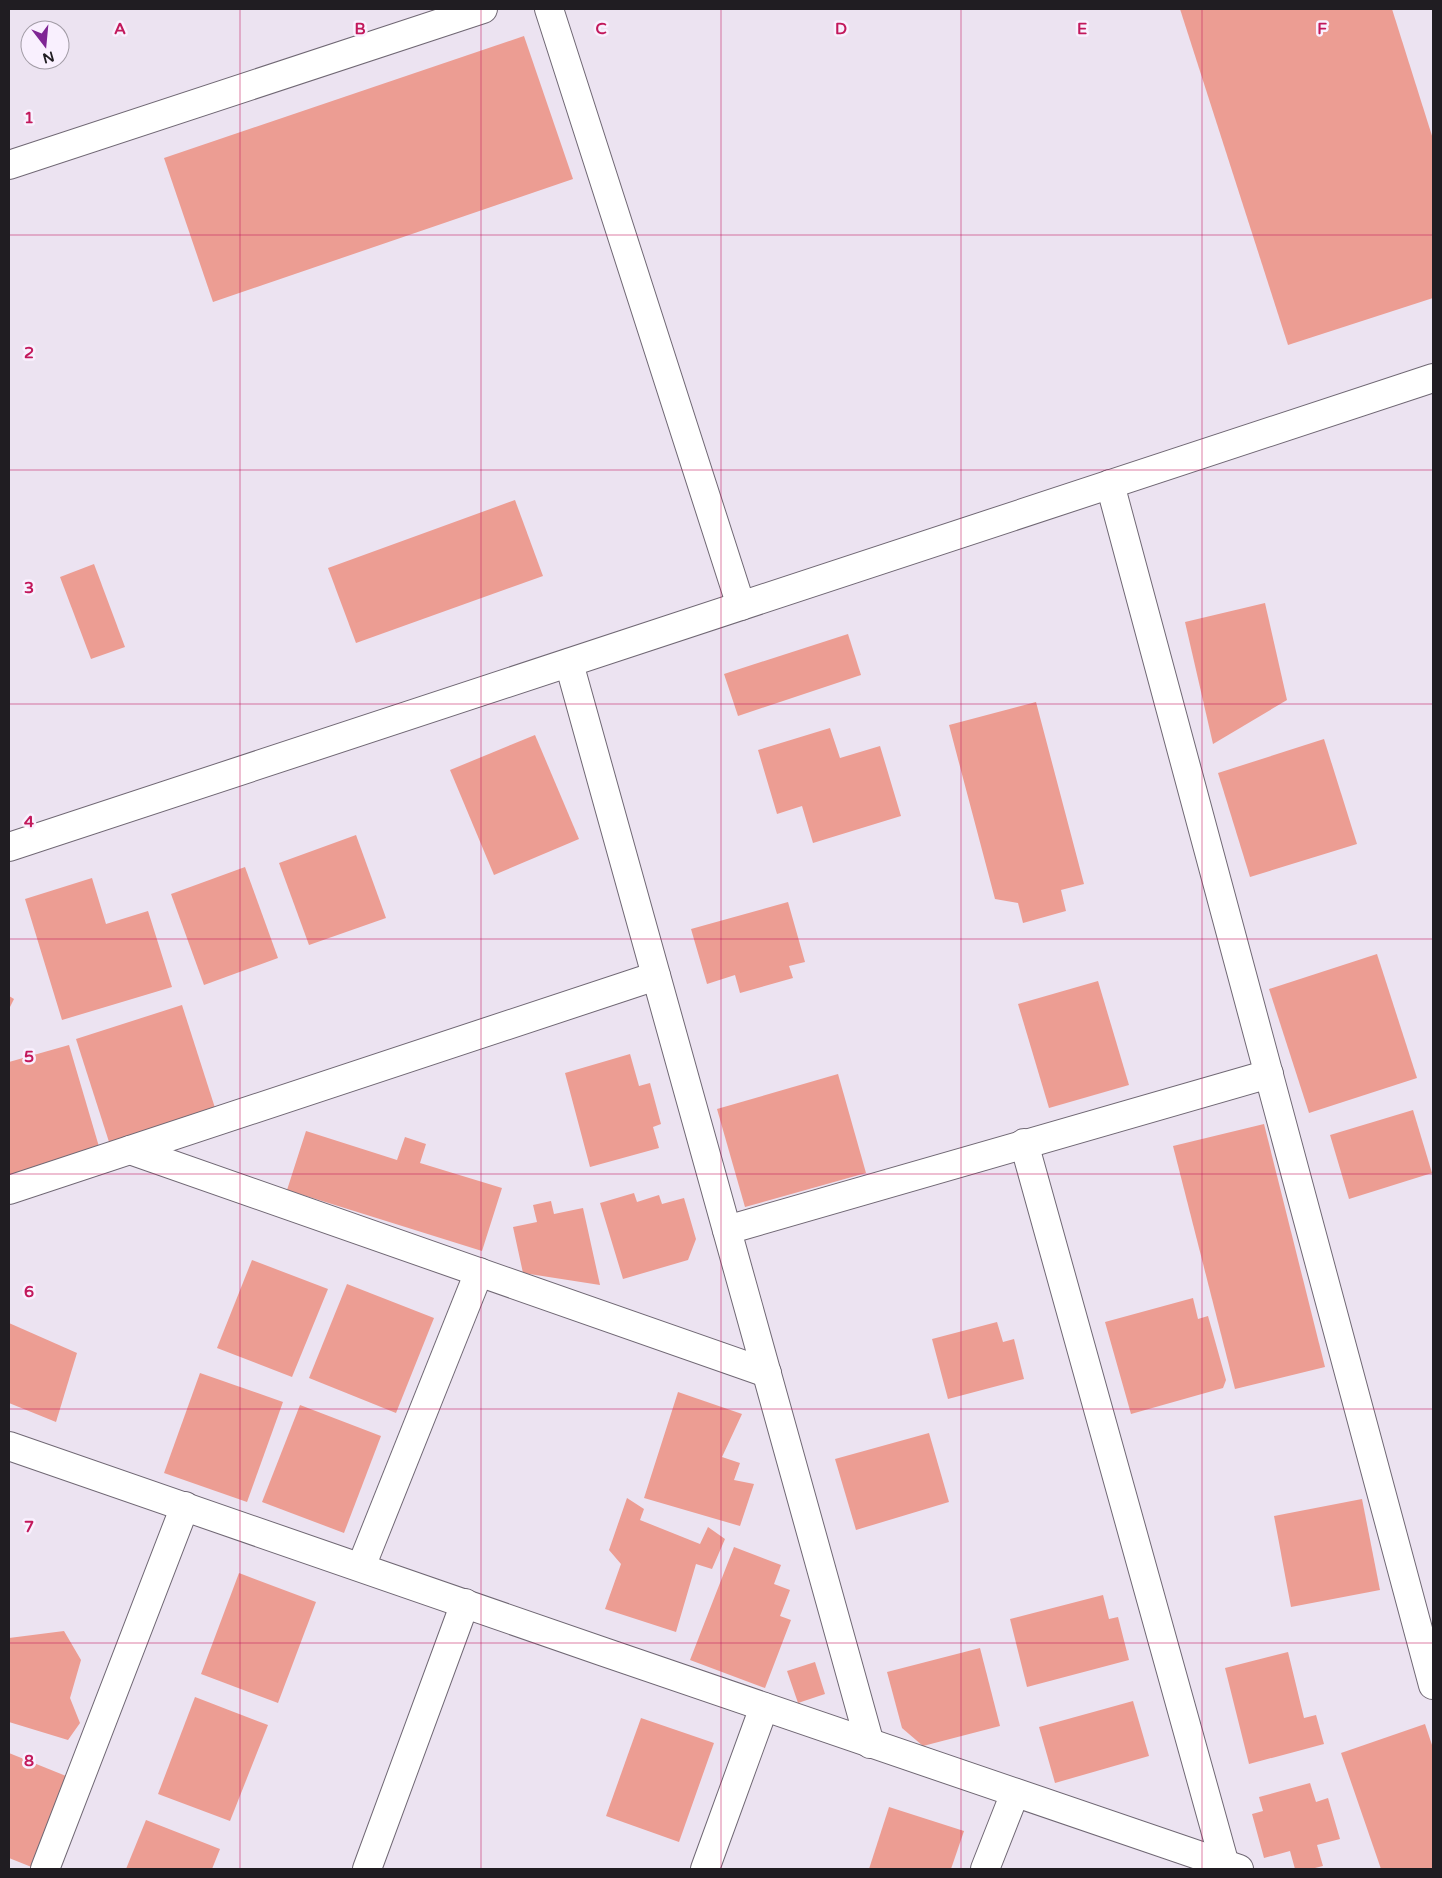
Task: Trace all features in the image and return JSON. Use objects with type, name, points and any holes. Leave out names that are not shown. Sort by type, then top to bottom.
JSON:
[{"type":"street","points":[[9,165],[483,9]]},
{"type":"street","points":[[549,9],[741,606]]},
{"type":"street","points":[[9,847],[1433,378]]},
{"type":"street","points":[[1110,484],[1433,1685]]},
{"type":"street","points":[[568,663],[870,1744]]},
{"type":"street","points":[[9,1190],[656,976]]},
{"type":"street","points":[[727,1230],[1268,1074]]},
{"type":"street","points":[[1024,1143],[1232,1867]]},
{"type":"street","points":[[130,1150],[767,1373]]},
{"type":"street","points":[[361,1567],[478,1272]]},
{"type":"street","points":[[9,1446],[870,1744],[1232,1867]]},
{"type":"street","points":[[46,1869],[185,1506]]},
{"type":"street","points":[[367,1869],[465,1603]]},
{"type":"street","points":[[705,1869],[764,1707]]},
{"type":"street","points":[[985,1869],[1015,1793]]},
{"type":"building","points":[[1180,9],[1392,9],[1433,139],[1433,298],[1288,345]]},
{"type":"building","points":[[524,36],[573,179],[213,302],[164,158]]},
{"type":"building","points":[[515,500],[543,576],[356,643],[328,568]]},
{"type":"building","points":[[94,564],[125,647],[91,659],[60,577]]},
{"type":"building","points":[[1265,603],[1287,700],[1213,744],[1185,622]]},
{"type":"building","points":[[848,634],[861,675],[738,716],[724,674]]},
{"type":"building","points":[[1036,702],[1084,884],[1061,890],[1066,911],[1023,923],[1018,903],[995,899],[949,725]]},
{"type":"building","points":[[830,728],[840,758],[880,746],[901,816],[813,843],[802,806],[777,814],[758,750]]},
{"type":"building","points":[[535,735],[579,839],[494,875],[450,770]]},
{"type":"building","points":[[1324,739],[1357,844],[1250,877],[1218,773]]},
{"type":"building","points":[[356,835],[386,918],[309,945],[279,863]]},
{"type":"building","points":[[245,867],[278,958],[204,985],[171,894]]},
{"type":"building","points":[[92,878],[106,924],[148,911],[172,987],[62,1020],[25,899]]},
{"type":"building","points":[[788,902],[805,962],[789,966],[793,978],[740,993],[735,975],[707,984],[691,929]]},
{"type":"building","points":[[1377,954],[1417,1078],[1309,1113],[1269,989]]},
{"type":"building","points":[[1098,981],[1129,1085],[1049,1108],[1018,1004]]},
{"type":"building","points":[[9,996],[14,999],[9,1009]]},
{"type":"building","points":[[182,1005],[216,1111],[110,1145],[76,1039]]},
{"type":"building","points":[[69,1045],[100,1150],[9,1176],[9,1062]]},
{"type":"building","points":[[630,1054],[639,1086],[650,1083],[661,1124],[653,1127],[659,1148],[590,1167],[565,1073]]},
{"type":"building","points":[[838,1074],[866,1173],[745,1207],[717,1109]]},
{"type":"building","points":[[1413,1110],[1432,1173],[1349,1199],[1330,1135]]},
{"type":"building","points":[[1264,1124],[1325,1367],[1235,1389],[1173,1146]]},
{"type":"building","points":[[306,1131],[397,1160],[405,1137],[426,1144],[420,1163],[502,1188],[482,1251],[287,1190]]},
{"type":"building","points":[[634,1193],[637,1202],[659,1195],[662,1204],[684,1198],[696,1239],[688,1260],[623,1279],[600,1203]]},
{"type":"building","points":[[551,1201],[554,1214],[583,1208],[600,1285],[523,1273],[513,1227],[537,1222],[533,1205]]},
{"type":"building","points":[[252,1260],[328,1289],[292,1377],[217,1348]]},
{"type":"building","points":[[347,1284],[434,1318],[396,1413],[309,1378]]},
{"type":"building","points":[[1193,1298],[1198,1319],[1208,1316],[1226,1380],[1223,1388],[1131,1414],[1105,1322]]},
{"type":"building","points":[[997,1322],[1003,1342],[1014,1339],[1024,1379],[948,1399],[932,1339]]},
{"type":"building","points":[[9,1323],[77,1353],[56,1422],[9,1403]]},
{"type":"building","points":[[200,1373],[283,1402],[247,1502],[164,1473]]},
{"type":"building","points":[[678,1392],[742,1414],[722,1457],[740,1463],[734,1480],[754,1484],[740,1526],[644,1498]]},
{"type":"building","points":[[300,1405],[381,1436],[344,1533],[262,1502]]},
{"type":"building","points":[[929,1433],[949,1502],[856,1530],[835,1459]]},
{"type":"building","points":[[627,1498],[644,1509],[640,1520],[700,1544],[708,1527],[725,1539],[712,1569],[696,1564],[676,1632],[605,1609],[621,1564],[609,1550]]},
{"type":"building","points":[[1362,1499],[1380,1590],[1291,1607],[1274,1516]]},
{"type":"building","points":[[734,1547],[781,1565],[774,1584],[790,1590],[780,1616],[791,1620],[765,1688],[690,1660]]},
{"type":"building","points":[[239,1573],[316,1602],[278,1703],[201,1674]]},
{"type":"building","points":[[1103,1595],[1109,1619],[1118,1617],[1129,1660],[1027,1687],[1010,1619]]},
{"type":"building","points":[[64,1631],[81,1660],[70,1698],[80,1723],[68,1740],[9,1722],[9,1638]]},
{"type":"building","points":[[980,1648],[1000,1726],[923,1746],[902,1728],[887,1672]]},
{"type":"building","points":[[1288,1652],[1304,1718],[1316,1715],[1324,1744],[1249,1764],[1225,1668]]},
{"type":"building","points":[[815,1662],[825,1694],[798,1703],[787,1671]]},
{"type":"building","points":[[195,1697],[268,1725],[230,1821],[158,1794]]},
{"type":"building","points":[[1133,1701],[1149,1756],[1055,1783],[1039,1727]]},
{"type":"building","points":[[641,1718],[714,1743],[679,1842],[606,1816]]},
{"type":"building","points":[[1425,1724],[1433,1748],[1433,1869],[1381,1869],[1341,1753]]},
{"type":"building","points":[[9,1753],[71,1778],[34,1868],[9,1858]]},
{"type":"building","points":[[1310,1783],[1316,1802],[1328,1798],[1340,1839],[1317,1845],[1323,1866],[1311,1869],[1295,1869],[1290,1851],[1264,1858],[1252,1814],[1263,1811],[1259,1797]]},
{"type":"building","points":[[889,1807],[964,1831],[951,1869],[869,1869]]},
{"type":"building","points":[[146,1820],[220,1849],[212,1869],[126,1869]]}]
